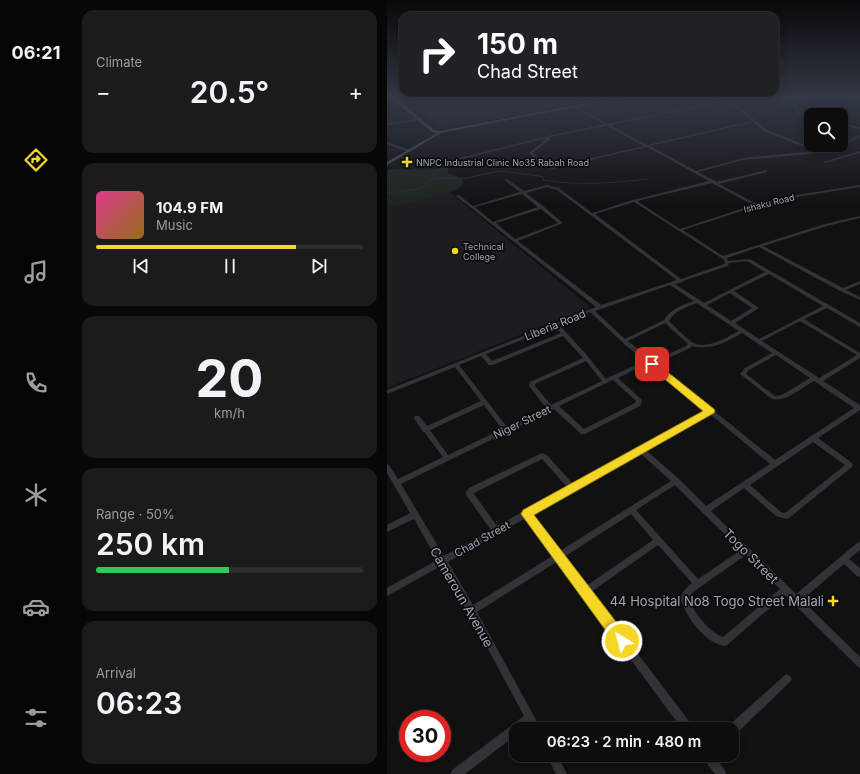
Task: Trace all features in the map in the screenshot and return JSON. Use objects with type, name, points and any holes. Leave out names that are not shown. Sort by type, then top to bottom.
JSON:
[{"type":"main road","points":[[387,166],[430,134]]},
{"type":"main road","points":[[387,166],[439,134]]},
{"type":"street","points":[[453,160],[561,134]]},
{"type":"street","points":[[624,134],[756,205]]},
{"type":"street","points":[[552,136],[531,153],[541,162],[553,168],[694,134]]},
{"type":"street","points":[[773,134],[804,146]]},
{"type":"street","points":[[848,142],[860,136]]},
{"type":"street","points":[[387,143],[409,151]]},
{"type":"street","points":[[696,172],[743,159],[820,152]]},
{"type":"street","points":[[825,162],[860,152]]},
{"type":"street","points":[[592,214],[634,201],[766,171]]},
{"type":"street","points":[[507,180],[561,223],[515,240]]},
{"type":"street","points":[[472,207],[549,186],[558,189],[681,280]]},
{"type":"street","name":"Ishaku Road","points":[[679,230],[756,205],[797,196],[860,186]]},
{"type":"street","points":[[459,196],[600,307]]},
{"type":"street","points":[[634,201],[726,262],[748,260],[860,325]]},
{"type":"street","points":[[493,223],[542,207]]},
{"type":"street","points":[[726,262],[760,246],[826,225],[860,217]]},
{"type":"street","points":[[760,246],[860,299]]},
{"type":"street","name":"Liberia Road","points":[[387,392],[591,310],[672,284],[726,262]]},
{"type":"street","points":[[703,305],[732,292],[769,272]]},
{"type":"street","points":[[843,290],[860,282]]},
{"type":"street","points":[[672,284],[859,407],[705,511]]},
{"type":"street","points":[[731,323],[756,308],[732,292]]},
{"type":"street","points":[[624,341],[666,321],[668,316],[672,313],[698,301]]},
{"type":"street","points":[[759,341],[826,306]]},
{"type":"street","points":[[591,310],[650,363],[775,464]]},
{"type":"street","points":[[776,353],[747,369],[743,374],[774,398],[779,398],[817,380],[860,356],[800,319]]},
{"type":"street","points":[[666,321],[691,344],[701,347],[712,346],[742,331]]},
{"type":"street","points":[[556,325],[605,381]]},
{"type":"street","points":[[482,354],[491,364],[563,334]]},
{"type":"street","name":"Niger Street","points":[[396,483],[613,377],[688,347],[691,344]]},
{"type":"street","points":[[585,359],[532,383],[532,386],[553,407],[583,432],[638,404],[639,400],[613,377]]},
{"type":"street","points":[[456,365],[506,430]]},
{"type":"street","points":[[425,430],[485,402]]},
{"type":"street","name":"Chad Street","points":[[387,592],[710,411]]},
{"type":"street","points":[[417,418],[447,458]]},
{"type":"street","points":[[745,484],[783,517],[791,512],[850,465],[813,438]]},
{"type":"street","name":"Togo Street","points":[[641,450],[676,481],[860,663]]},
{"type":"street","points":[[496,531],[470,495],[472,490],[542,456],[545,456],[572,488]]},
{"type":"street","name":"Cameroun Avenue","points":[[387,467],[472,611],[532,722]]},
{"type":"street","points":[[472,611],[676,481]]},
{"type":"street","points":[[631,509],[698,584]]},
{"type":"street","points":[[527,514],[683,722]]},
{"type":"street","points":[[387,529],[414,515]]},
{"type":"street","points":[[585,591],[659,540]]},
{"type":"street","points":[[795,600],[860,545]]},
{"type":"street","points":[[746,551],[690,589],[684,598],[685,605],[712,638],[719,642],[724,642],[785,590]]},
{"type":"street","points":[[844,559],[860,572]]},
{"type":"street","points":[[739,724],[787,679]]},
{"type":"street","points":[[456,774],[530,718]]},
{"type":"street","points":[[555,762],[562,774]]},
{"type":"street","points":[[712,762],[721,774]]},
{"type":"shaded area","points":[[449,167],[448,173],[460,178],[463,182],[463,185],[458,189],[387,208],[387,171],[390,169],[425,170]]},
{"type":"shaded area","name":"Technical College","points":[[440,184],[590,307],[387,388],[387,195]]},
{"type":"waterway","points":[[387,193],[414,190],[429,185],[426,183],[437,178],[462,179],[499,171],[539,176],[543,177],[543,180],[569,183],[609,183],[648,179]]},
{"type":"place","name":"NNPC Industrial Clinic No35 Rabah Road","points":[[407,162]]},
{"type":"place","name":"Technical College","points":[[455,251]]},
{"type":"place","name":"44 Hospital No8 Togo Street Malali","points":[[833,601]]},
{"type":"route","points":[[622,641],[527,514],[710,411],[652,364]]}]
